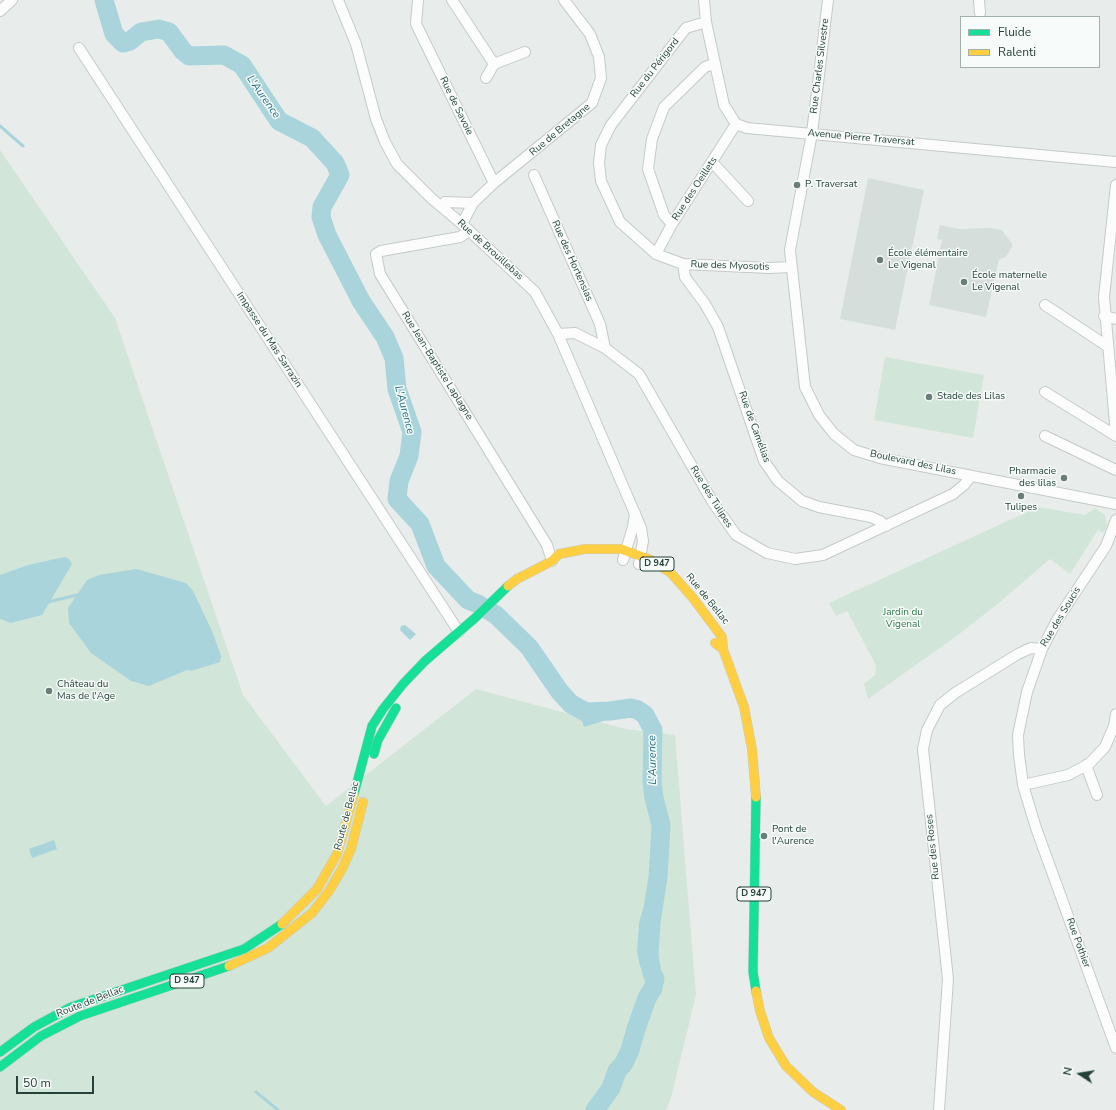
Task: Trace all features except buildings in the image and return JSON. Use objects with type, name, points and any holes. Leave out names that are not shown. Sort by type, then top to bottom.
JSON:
[{"type":"main road","name":"Rue de Bellac","points":[[488,606],[503,590],[530,571],[552,561],[560,562],[624,555],[671,573],[694,598],[722,637],[723,649]]},
{"type":"main road","name":"D 947","points":[[640,560],[648,570]]},
{"type":"main road","name":"D 947","points":[[677,595],[713,642],[723,649],[744,707],[755,771],[756,794],[753,972],[760,1010],[769,1038],[786,1066],[813,1092],[841,1110]]},
{"type":"main road","name":"Route de Bellac","points":[[0,1052],[34,1027],[71,1007],[244,949],[287,920],[317,889],[337,854],[372,726],[383,709],[403,684],[449,639],[488,606]]},
{"type":"main road","name":"Route de Bellac","points":[[371,767],[378,740],[394,712],[426,671],[453,643],[459,632]]},
{"type":"main road","name":"Route de Bellac","points":[[0,1066],[41,1036],[80,1016],[227,967],[268,948],[290,932],[312,913],[329,891],[342,869],[351,849],[364,795]]},
{"type":"street","points":[[0,11],[12,0]]},
{"type":"street","name":"Rue de Brouillebas","points":[[338,0],[356,44],[384,142],[397,164],[431,198],[466,228],[535,292],[558,334],[642,528],[643,541],[640,560]]},
{"type":"street","name":"Rue de Savoie","points":[[418,0],[416,24],[494,183]]},
{"type":"street","points":[[452,0],[494,64]]},
{"type":"street","name":"Rue de Bretagne","points":[[494,183],[592,103],[600,78],[599,57],[590,34],[563,0]]},
{"type":"street","points":[[704,0],[706,22],[724,105],[736,124]]},
{"type":"street","name":"Rue Charles Silvestre","points":[[812,133],[828,0]]},
{"type":"street","points":[[979,0],[980,12]]},
{"type":"street","name":"Rue du Périgord","points":[[611,125],[686,28],[706,22]]},
{"type":"street","name":"Impasse du Mas Sarrazin","points":[[79,48],[459,632]]},
{"type":"street","points":[[486,78],[494,64],[525,52]]},
{"type":"street","points":[[672,224],[664,215],[648,169],[652,139],[664,107],[705,67],[714,64]]},
{"type":"street","name":"Avenue Pierre Traversat","points":[[736,124],[747,128],[1116,162]]},
{"type":"street","name":"Rue des Oeillets","points":[[656,254],[672,224],[736,124]]},
{"type":"street","name":"Rue des Myosotis","points":[[611,125],[601,145],[599,163],[600,181],[620,222],[656,254],[683,264],[768,268],[791,267]]},
{"type":"street","name":"Boulevard des Lilas","points":[[812,133],[790,250],[791,267],[805,387],[819,415],[834,434],[854,450],[880,458],[1116,504]]},
{"type":"street","points":[[712,162],[748,201]]},
{"type":"street","name":"Rue des Hortensias","points":[[534,175],[600,324],[605,348]]},
{"type":"street","points":[[466,228],[473,203],[494,183]]},
{"type":"street","points":[[1116,185],[1105,273],[1104,316],[1107,346],[1113,379],[1116,436]]},
{"type":"street","points":[[441,206],[445,202],[473,203]]},
{"type":"street","name":"Rue Jean-Baptiste Laplagne","points":[[466,228],[460,236],[380,251],[376,254],[380,274],[547,545],[552,561]]},
{"type":"street","name":"Rue de Camélias","points":[[683,264],[685,277],[705,304],[718,327],[764,461],[778,481],[802,501],[819,507],[871,517],[880,521],[886,526]]},
{"type":"street","points":[[1045,305],[1107,346]]},
{"type":"street","points":[[1104,316],[1116,319]]},
{"type":"street","name":"Rue des Tulipes","points":[[558,334],[576,333],[605,348],[638,374],[712,501],[736,534],[767,554],[795,559],[823,555],[953,494],[964,485],[971,476]]},
{"type":"street","points":[[1045,392],[1116,436]]},
{"type":"street","points":[[1045,436],[1116,470]]},
{"type":"street","points":[[624,555],[633,527],[635,511]]},
{"type":"street","name":"Rue des Soucis","points":[[1039,838],[1023,785],[1019,755],[1018,735],[1027,692],[1042,649],[1058,620],[1113,537],[1116,520]]},
{"type":"street","name":"Rue des Roses","points":[[939,1110],[948,979],[923,749],[927,730],[940,705],[955,693],[1018,654],[1031,648],[1042,649]]},
{"type":"street","points":[[1023,785],[1068,775],[1086,766],[1105,746],[1114,726],[1116,714]]},
{"type":"street","points":[[1086,766],[1097,795]]},
{"type":"street","name":"Rue Pothier","points":[[1039,838],[1116,1048]]},
{"type":"shaded area","name":"École élémentaire Le Vigenal","points":[[868,178],[924,190],[895,330],[840,319]]},
{"type":"shaded area","name":"École maternelle Le Vigenal","points":[[940,225],[959,229],[989,228],[1002,230],[1013,245],[1006,257],[999,259],[986,317],[929,305],[942,240],[937,239]]},
{"type":"green space","points":[[0,150],[115,318],[243,695],[326,806],[476,689],[626,729],[675,735],[696,995],[671,1098],[666,1110],[0,1110]]},
{"type":"green space","name":"Stade des Lilas","points":[[885,357],[984,375],[973,438],[874,420]]},
{"type":"green space","name":"Jardin du Vigenal","points":[[1038,507],[1085,515],[1095,508],[1105,515],[1107,526],[1103,533],[1098,530],[1070,574],[1050,559],[999,603],[958,635],[868,699],[864,684],[875,675],[876,665],[847,611],[836,616],[829,603]]},
{"type":"water","points":[[99,0],[104,0],[114,34],[123,43],[130,41],[141,32],[159,29],[169,32],[183,51],[189,56],[224,55],[242,65],[279,121],[312,138],[338,167],[340,175],[322,207],[321,217],[327,235],[361,301],[385,337],[394,358],[397,389],[412,432],[409,456],[399,481],[397,499],[420,524],[436,566],[468,600],[478,604],[473,609],[457,597],[443,582],[431,564],[423,542],[413,522],[399,508],[389,491],[406,456],[409,433],[394,393],[392,361],[387,348],[356,303],[319,230],[316,211],[326,186],[335,173],[334,169],[309,139],[286,131],[276,125],[240,67],[225,59],[189,59],[168,36],[160,32],[143,34],[135,43],[127,47],[120,48],[115,46]]},
{"type":"water","points":[[64,557],[68,558],[72,564],[42,615],[11,623],[0,619],[0,575],[28,565]]},
{"type":"water","points":[[136,569],[186,583],[193,591],[212,631],[221,656],[220,662],[191,671],[187,670],[149,686],[131,681],[91,653],[69,623],[68,608],[87,580],[99,575]]},
{"type":"water","points":[[494,614],[529,647],[560,692],[579,710],[586,712],[631,708],[638,710],[645,715],[653,730],[652,782],[654,798],[661,825],[658,877],[651,922],[649,956],[652,973],[655,979],[653,988],[647,998],[636,1029],[630,1050],[624,1063],[617,1071],[611,1088],[595,1110],[588,1110],[605,1089],[611,1073],[619,1063],[649,984],[640,966],[637,952],[639,923],[653,875],[653,821],[645,800],[648,730],[643,720],[629,713],[584,727],[582,721],[572,715],[521,647],[490,618]]},
{"type":"water","points":[[405,625],[416,634],[410,640],[400,630],[401,626]]},
{"type":"water","points":[[54,840],[57,849],[32,858],[29,849]]},
{"type":"waterway","name":"L'Aurence","points":[[104,0],[114,34],[123,43],[130,41],[141,32],[159,29],[169,32],[183,51],[189,56],[224,55],[242,65],[279,121],[312,138],[335,163],[340,175],[322,207],[321,217],[327,235],[361,301],[385,337],[394,358],[397,389],[412,432],[409,456],[399,481],[397,499],[420,524],[436,566],[468,600],[496,615],[529,647],[560,692],[571,704],[586,712],[631,708],[638,710],[645,715],[653,730],[652,782],[654,798],[661,825],[658,877],[651,922],[649,956],[652,973],[655,979],[653,988],[647,998],[636,1029],[630,1050],[624,1063],[617,1071],[611,1088],[595,1110]]},
{"type":"waterway","points":[[0,126],[23,146]]},
{"type":"waterway","points":[[48,602],[77,595]]},
{"type":"waterway","points":[[256,1092],[278,1110]]},
{"type":"traffic: fast","points":[[354,794],[372,726],[383,709],[403,684],[425,661],[475,618],[508,586]]},
{"type":"traffic: fast","points":[[374,754],[378,740],[396,708]]},
{"type":"traffic: fast","points":[[756,797],[753,972],[756,991]]},
{"type":"traffic: fast","points":[[0,1052],[34,1027],[71,1007],[244,949],[282,924]]},
{"type":"traffic: fast","points":[[0,1067],[41,1036],[80,1016],[229,966]]},
{"type":"traffic: slow","points":[[508,586],[517,579],[552,561],[559,554],[585,549],[621,549],[651,560],[671,573],[693,598],[722,637],[723,649]]},
{"type":"traffic: slow","points":[[715,643],[723,649],[744,707],[752,749],[756,797]]},
{"type":"traffic: slow","points":[[282,924],[317,889],[337,854],[354,794]]},
{"type":"traffic: slow","points":[[229,966],[268,948],[312,913],[329,891],[342,869],[351,849],[363,802]]},
{"type":"traffic: slow","points":[[756,991],[760,1011],[769,1038],[786,1066],[813,1092],[841,1110]]},
{"type":"place","name":"P. Traversat","points":[[797,185]]},
{"type":"place","name":"École élémentaire Le Vigenal","points":[[880,260]]},
{"type":"place","name":"École maternelle Le Vigenal","points":[[964,282]]},
{"type":"place","name":"Stade des Lilas","points":[[929,397]]},
{"type":"place","name":"Pharmacie des lilas","points":[[1064,478]]},
{"type":"place","name":"Tulipes","points":[[1021,496]]},
{"type":"place","name":"Château du Mas de l'Age","points":[[49,691]]},
{"type":"place","name":"Pont de l'Aurence","points":[[764,836]]}]
